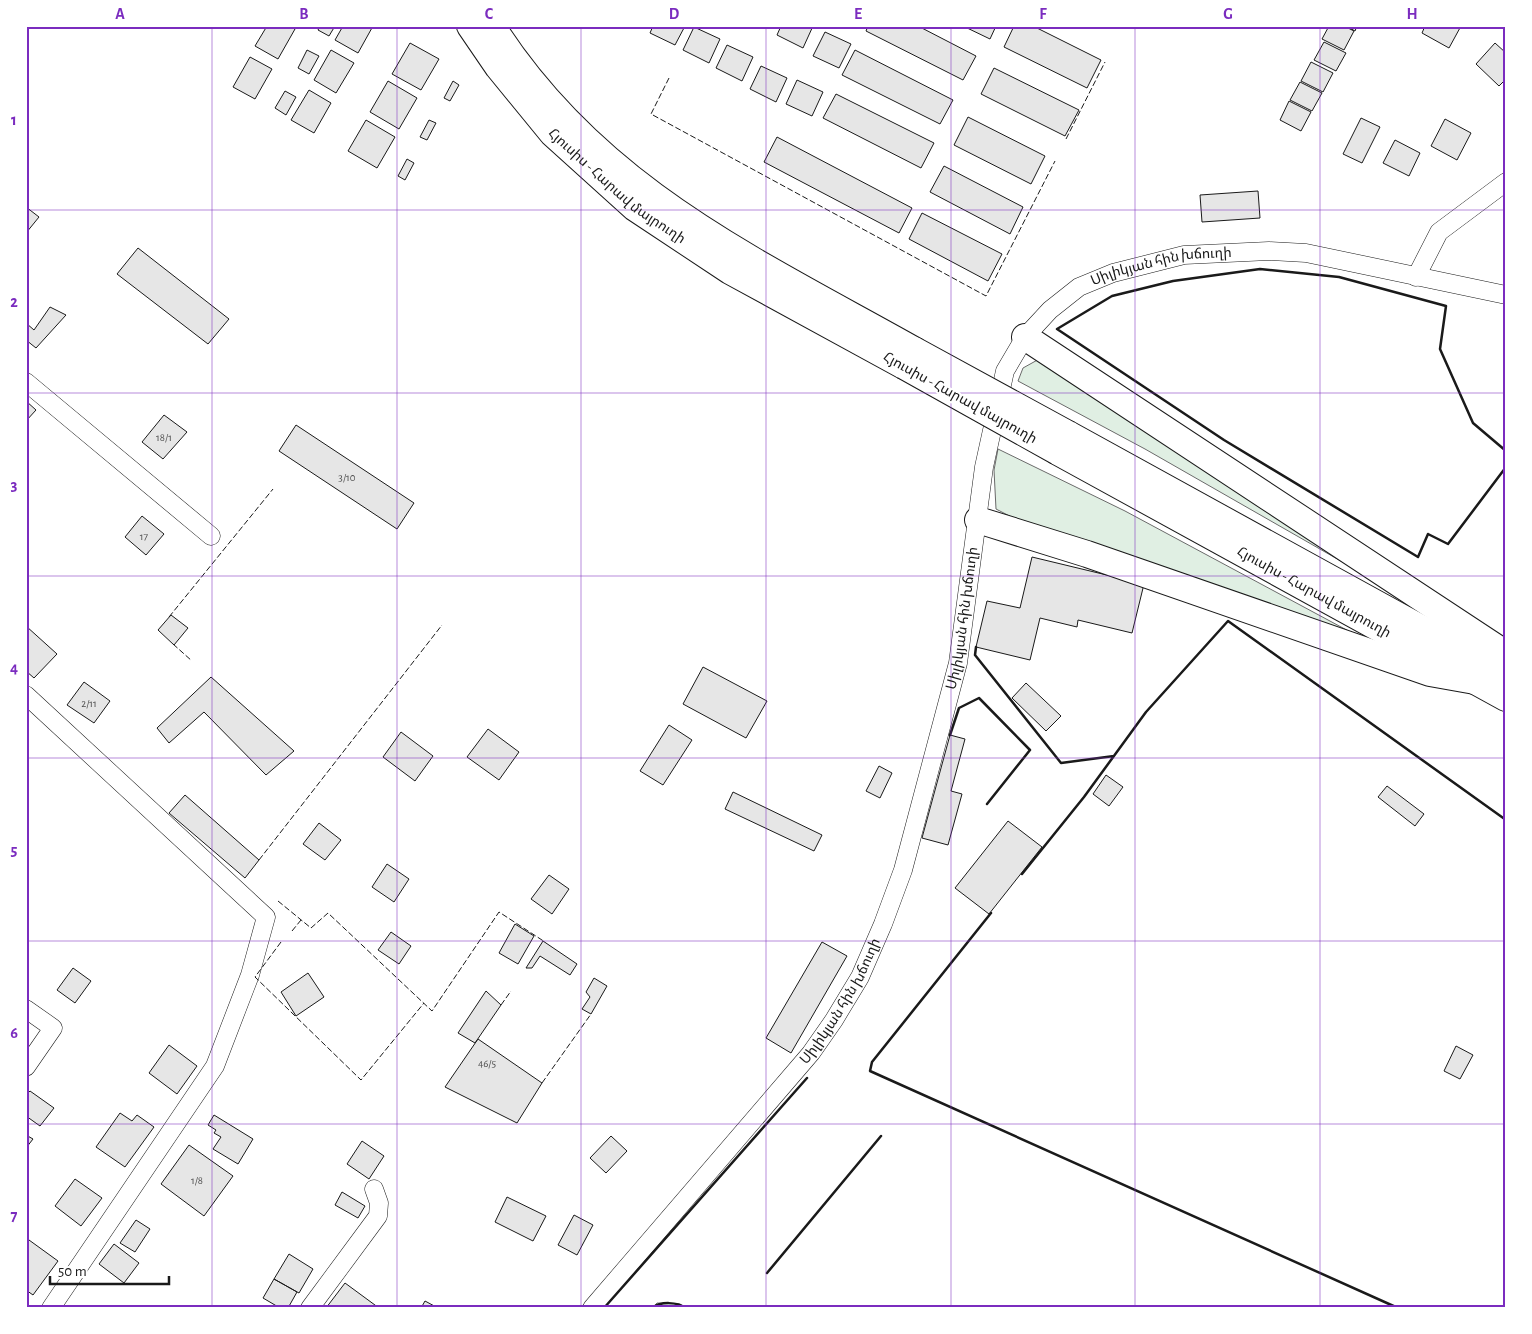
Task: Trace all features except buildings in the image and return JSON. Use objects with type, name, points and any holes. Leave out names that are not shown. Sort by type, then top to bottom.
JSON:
[{"type":"highway","name":"Հյուսիս - Հարավ մայրուղի","points":[[470,26],[512,85],[552,133],[635,208],[730,271],[909,358],[1063,443],[1506,698]]},
{"type":"highway","name":"Հյուսիս - Հարավ մայրուղի","points":[[492,26],[527,75],[577,131],[649,194],[740,255],[881,343]]},
{"type":"highway","points":[[1025,337],[1506,654]]},
{"type":"highway","name":"Հյուսիս - Հարավ մայրուղի","points":[[1063,443],[1506,675]]},
{"type":"highway","points":[[978,520],[1096,557],[1430,673],[1474,681]]},
{"type":"street","points":[[1416,277],[1438,232],[1506,182]]},
{"type":"street","name":"Սիլիկյան հին խճուղի","points":[[592,1308],[811,1053],[860,977],[883,924],[903,870],[958,663],[989,437],[1005,371],[1025,337],[1050,310],[1080,287],[1113,273],[1184,255],[1269,250],[1306,253],[1506,295]]},
{"type":"street","points":[[26,382],[211,536]]},
{"type":"street","points":[[31,698],[266,916],[250,975],[215,1066],[52,1308]]},
{"type":"street","points":[[26,1009],[53,1028],[26,1067]]},
{"type":"street","points":[[310,1308],[378,1216],[380,1203],[374,1189]]},
{"type":"green space","points":[[1041,358],[1416,604],[1145,449],[1018,381],[1023,368]]},
{"type":"green space","points":[[998,449],[1125,511],[1369,642],[1025,524],[996,509],[994,470]]},
{"type":"green space","points":[[657,1303],[680,1304],[686,1308],[652,1308]]},
{"type":"fence","points":[[1066,139],[1105,62]]},
{"type":"fence","points":[[669,78],[651,114],[986,296],[1055,161]]},
{"type":"fence","points":[[169,617],[273,489]]},
{"type":"fence","points":[[259,860],[442,625]]},
{"type":"fence","points":[[173,644],[192,661]]},
{"type":"fence","points":[[278,901],[311,928],[328,913],[432,1011],[499,912],[545,942]]},
{"type":"fence","points":[[292,931],[301,920]]},
{"type":"fence","points":[[281,942],[255,977],[361,1080],[424,1003]]},
{"type":"fence","points":[[501,1005],[511,991]]},
{"type":"fence","points":[[542,1083],[591,1014]]},
{"type":"wall","points":[[1506,451],[1473,423],[1440,349],[1446,306],[1339,277],[1260,269],[1173,281],[1112,296],[1057,329],[1224,440],[1418,557],[1428,534],[1448,544],[1506,467]]},
{"type":"wall","points":[[1022,874],[1084,797],[1146,712],[1228,621],[1506,820]]},
{"type":"wall","points":[[976,647],[975,655],[1061,763],[1114,756]]},
{"type":"wall","points":[[950,735],[959,708],[979,698],[1030,750],[987,804]]},
{"type":"wall","points":[[991,913],[872,1062],[870,1071],[1398,1308]]},
{"type":"wall","points":[[604,1308],[807,1078]]},
{"type":"wall","points":[[767,1273],[881,1136]]},
{"type":"wall","points":[[652,1308],[660,1304],[669,1303],[678,1304],[686,1308]]}]
